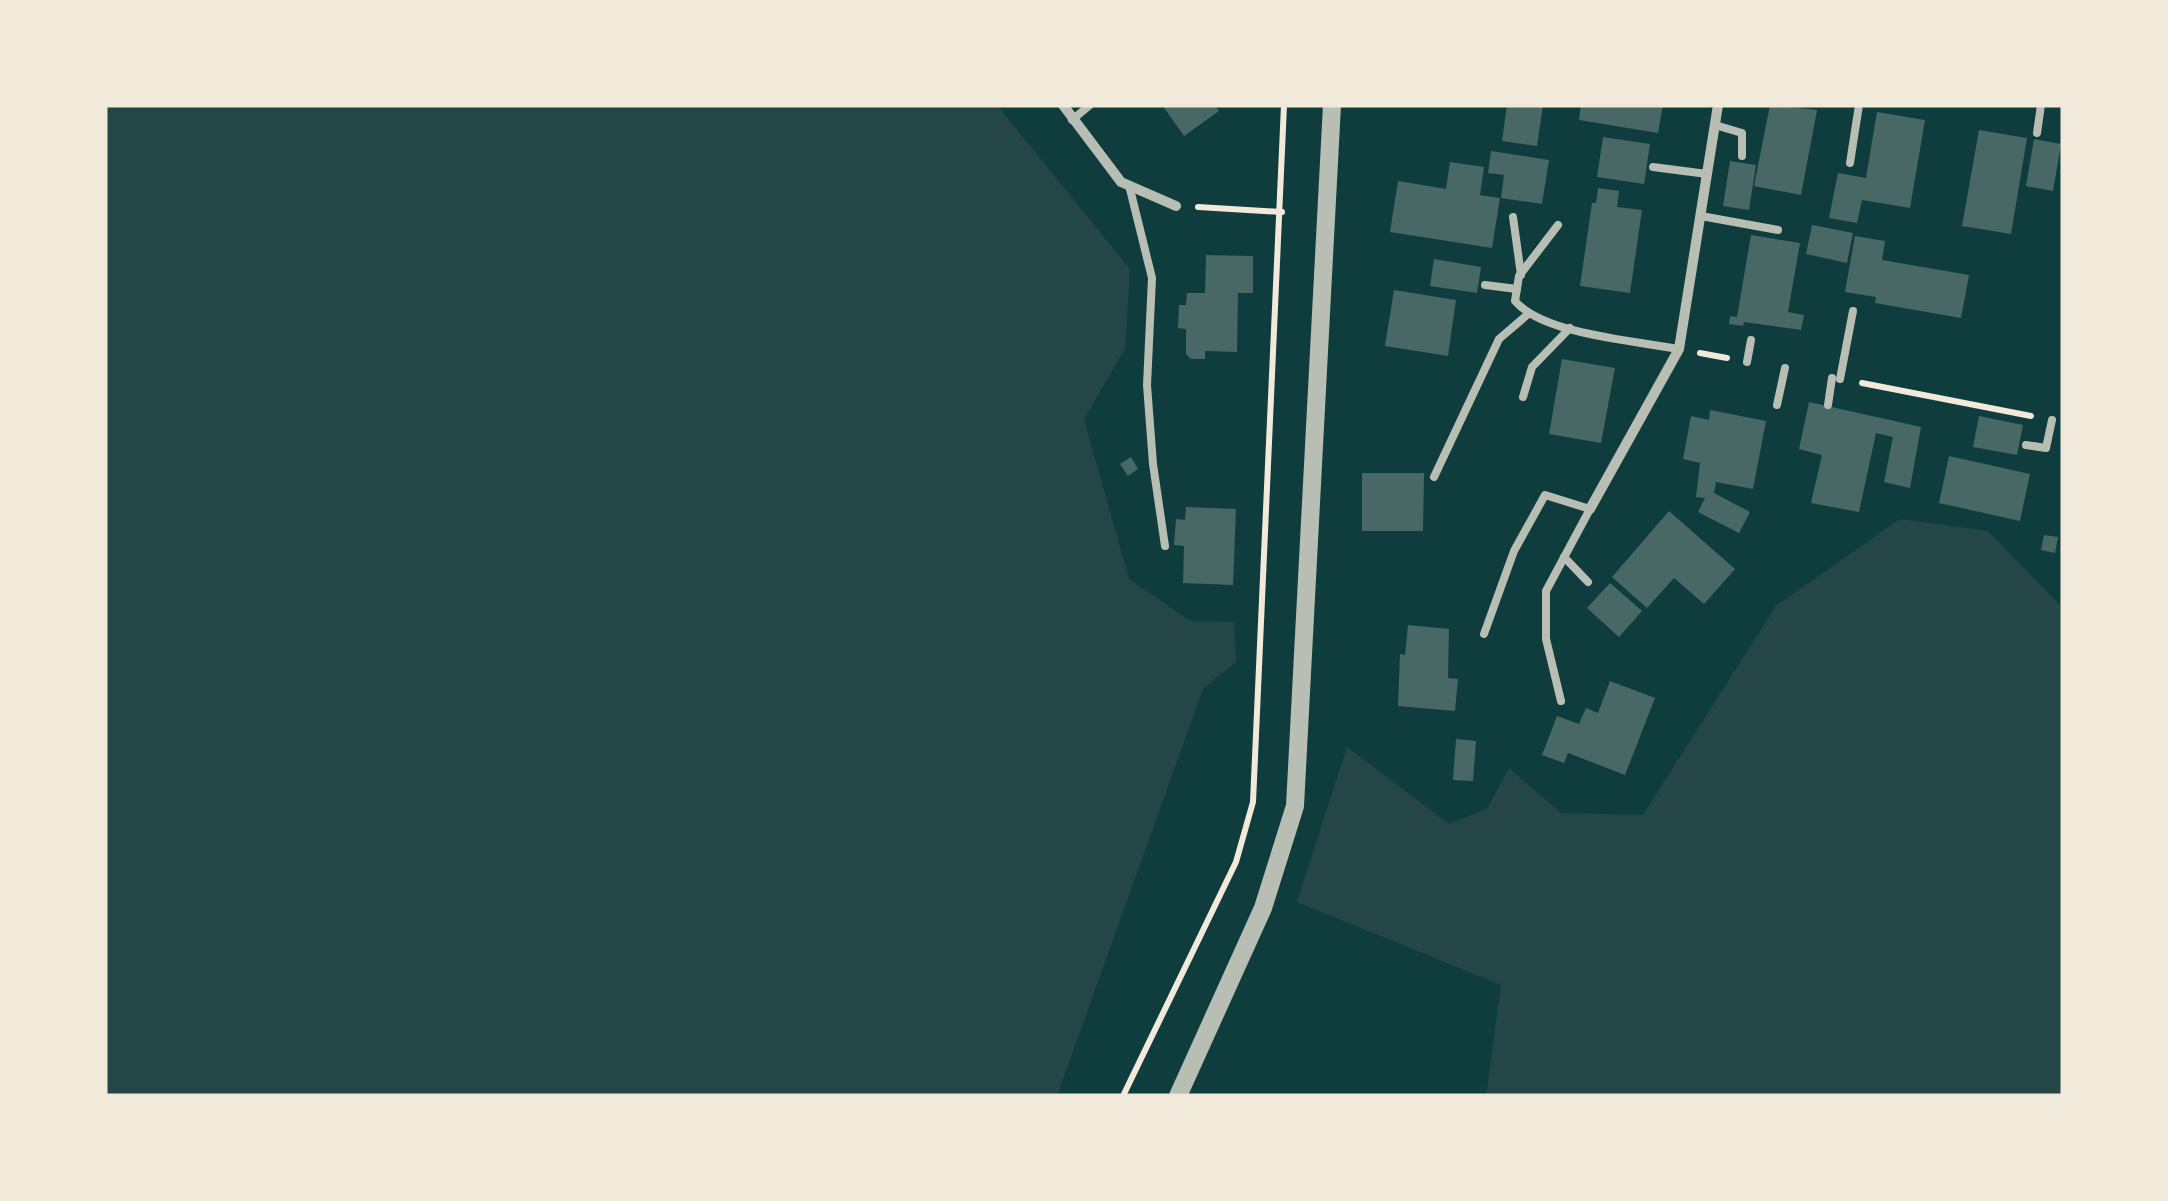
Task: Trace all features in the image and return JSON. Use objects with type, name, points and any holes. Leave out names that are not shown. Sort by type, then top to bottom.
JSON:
[{"type":"street","points":[[1063,105],[1121,182],[1176,206]]},
{"type":"street","points":[[1178,1096],[1263,908],[1296,806],[1332,105]]},
{"type":"street","points":[[1590,509],[1679,349],[1718,105]]},
{"type":"lane","points":[[1072,120],[1090,105]]},
{"type":"lane","points":[[1850,163],[1860,105]]},
{"type":"lane","points":[[2037,133],[2041,105]]},
{"type":"lane","points":[[1715,125],[1742,133],[1742,156]]},
{"type":"lane","points":[[1652,168],[1707,174]]},
{"type":"lane","points":[[1129,186],[1152,278],[1147,385],[1165,546]]},
{"type":"lane","points":[[1513,216],[1520,275],[1515,301],[1527,315],[1570,328],[1679,349]]},
{"type":"lane","points":[[1700,216],[1778,230]]},
{"type":"lane","points":[[1520,275],[1558,225]]},
{"type":"lane","points":[[1485,284],[1517,289]]},
{"type":"lane","points":[[1828,405],[1853,312]]},
{"type":"lane","points":[[1434,478],[1499,339],[1527,315]]},
{"type":"lane","points":[[1522,398],[1532,368],[1570,328]]},
{"type":"lane","points":[[1747,362],[1751,340]]},
{"type":"lane","points":[[1777,405],[1786,368]]},
{"type":"lane","points":[[2026,445],[2046,448],[2052,420]]},
{"type":"lane","points":[[1484,634],[1514,552],[1546,496],[1590,509],[1546,590],[1546,638],[1561,701]]},
{"type":"lane","points":[[1564,556],[1588,582]]},
{"type":"path","points":[[1123,1096],[1236,862],[1253,802],[1284,105]]},
{"type":"path","points":[[1176,206],[1282,212]]},
{"type":"path","points":[[1679,349],[1747,362]]},
{"type":"path","points":[[1836,378],[2052,420]]},
{"type":"shaded area","points":[[105,105],[997,105],[1130,269],[1125,349],[1084,419],[1129,579],[1190,621],[1234,622],[1236,662],[1203,689],[1057,1096],[105,1096]]},
{"type":"shaded area","points":[[1900,519],[1988,531],[2063,608],[2063,1096],[1486,1096],[1501,985],[1297,902],[1347,747],[1449,824],[1487,809],[1509,768],[1561,813],[1643,815],[1776,606]]},
{"type":"building","points":[[1162,105],[1215,105],[1219,111],[1184,136]]},
{"type":"building","points":[[1507,105],[1543,105],[1537,146],[1502,141]]},
{"type":"building","points":[[1581,105],[1663,105],[1658,133],[1579,120]]},
{"type":"building","points":[[1770,105],[1817,110],[1801,195],[1754,186]]},
{"type":"building","points":[[1877,112],[1925,120],[1910,208],[1862,200],[1857,223],[1829,218],[1838,173],[1866,178]]},
{"type":"building","points":[[1979,130],[2027,138],[2011,234],[1962,226]]},
{"type":"building","points":[[1603,137],[1650,144],[1644,184],[1597,177]]},
{"type":"building","points":[[2034,139],[2061,144],[2053,191],[2026,186]]},
{"type":"building","points":[[1491,151],[1549,160],[1542,204],[1501,198],[1504,175],[1488,173]]},
{"type":"building","points":[[1730,161],[1756,165],[1749,210],[1723,206]]},
{"type":"building","points":[[1450,162],[1484,167],[1480,195],[1500,198],[1492,248],[1390,232],[1398,181],[1446,189]]},
{"type":"building","points":[[1598,188],[1619,191],[1617,207],[1642,210],[1630,293],[1580,286],[1592,203],[1596,203]]},
{"type":"building","points":[[1812,225],[1853,233],[1847,263],[1806,254]]},
{"type":"building","points":[[1751,235],[1800,243],[1788,312],[1804,315],[1801,330],[1744,322],[1743,326],[1729,324],[1730,316],[1737,317]]},
{"type":"building","points":[[1855,236],[1885,241],[1882,260],[1969,275],[1961,318],[1875,303],[1876,297],[1845,292]]},
{"type":"building","points":[[1206,255],[1253,256],[1253,293],[1238,293],[1237,352],[1205,351],[1205,359],[1191,359],[1186,354],[1186,329],[1178,328],[1179,305],[1186,305],[1187,293],[1205,293]]},
{"type":"building","points":[[1434,259],[1481,267],[1477,293],[1430,286]]},
{"type":"building","points":[[1394,290],[1456,300],[1448,356],[1385,346]]},
{"type":"building","points":[[1562,359],[1615,368],[1601,443],[1549,434]]},
{"type":"building","points":[[1809,402],[1921,427],[1910,488],[1884,482],[1893,437],[1876,433],[1859,512],[1811,503],[1822,455],[1799,449]]},
{"type":"building","points":[[1710,410],[1766,421],[1753,489],[1716,482],[1714,493],[1750,512],[1739,533],[1698,512],[1705,498],[1696,497],[1700,463],[1683,459],[1691,416],[1709,420]]},
{"type":"building","points":[[1979,416],[2023,425],[2017,455],[1973,447]]},
{"type":"building","points":[[1949,456],[2030,474],[2020,521],[1939,503]]},
{"type":"building","points":[[1131,457],[1138,469],[1128,476],[1120,464]]},
{"type":"building","points":[[1362,473],[1424,473],[1423,531],[1362,531]]},
{"type":"building","points":[[1186,507],[1236,509],[1233,585],[1183,583],[1184,546],[1174,545],[1176,519],[1185,520]]},
{"type":"building","points":[[1669,511],[1735,569],[1704,604],[1674,578],[1647,608],[1612,577]]},
{"type":"building","points":[[2044,535],[2058,537],[2055,553],[2041,550]]},
{"type":"building","points":[[1610,583],[1642,611],[1619,637],[1587,608]]},
{"type":"building","points":[[1408,625],[1449,629],[1448,678],[1458,679],[1455,711],[1398,706],[1400,654],[1405,655]]},
{"type":"building","points":[[1610,681],[1655,698],[1625,775],[1568,753],[1564,763],[1542,755],[1557,716],[1579,724],[1586,708],[1598,713]]},
{"type":"building","points":[[1456,739],[1476,741],[1473,781],[1453,780]]}]
